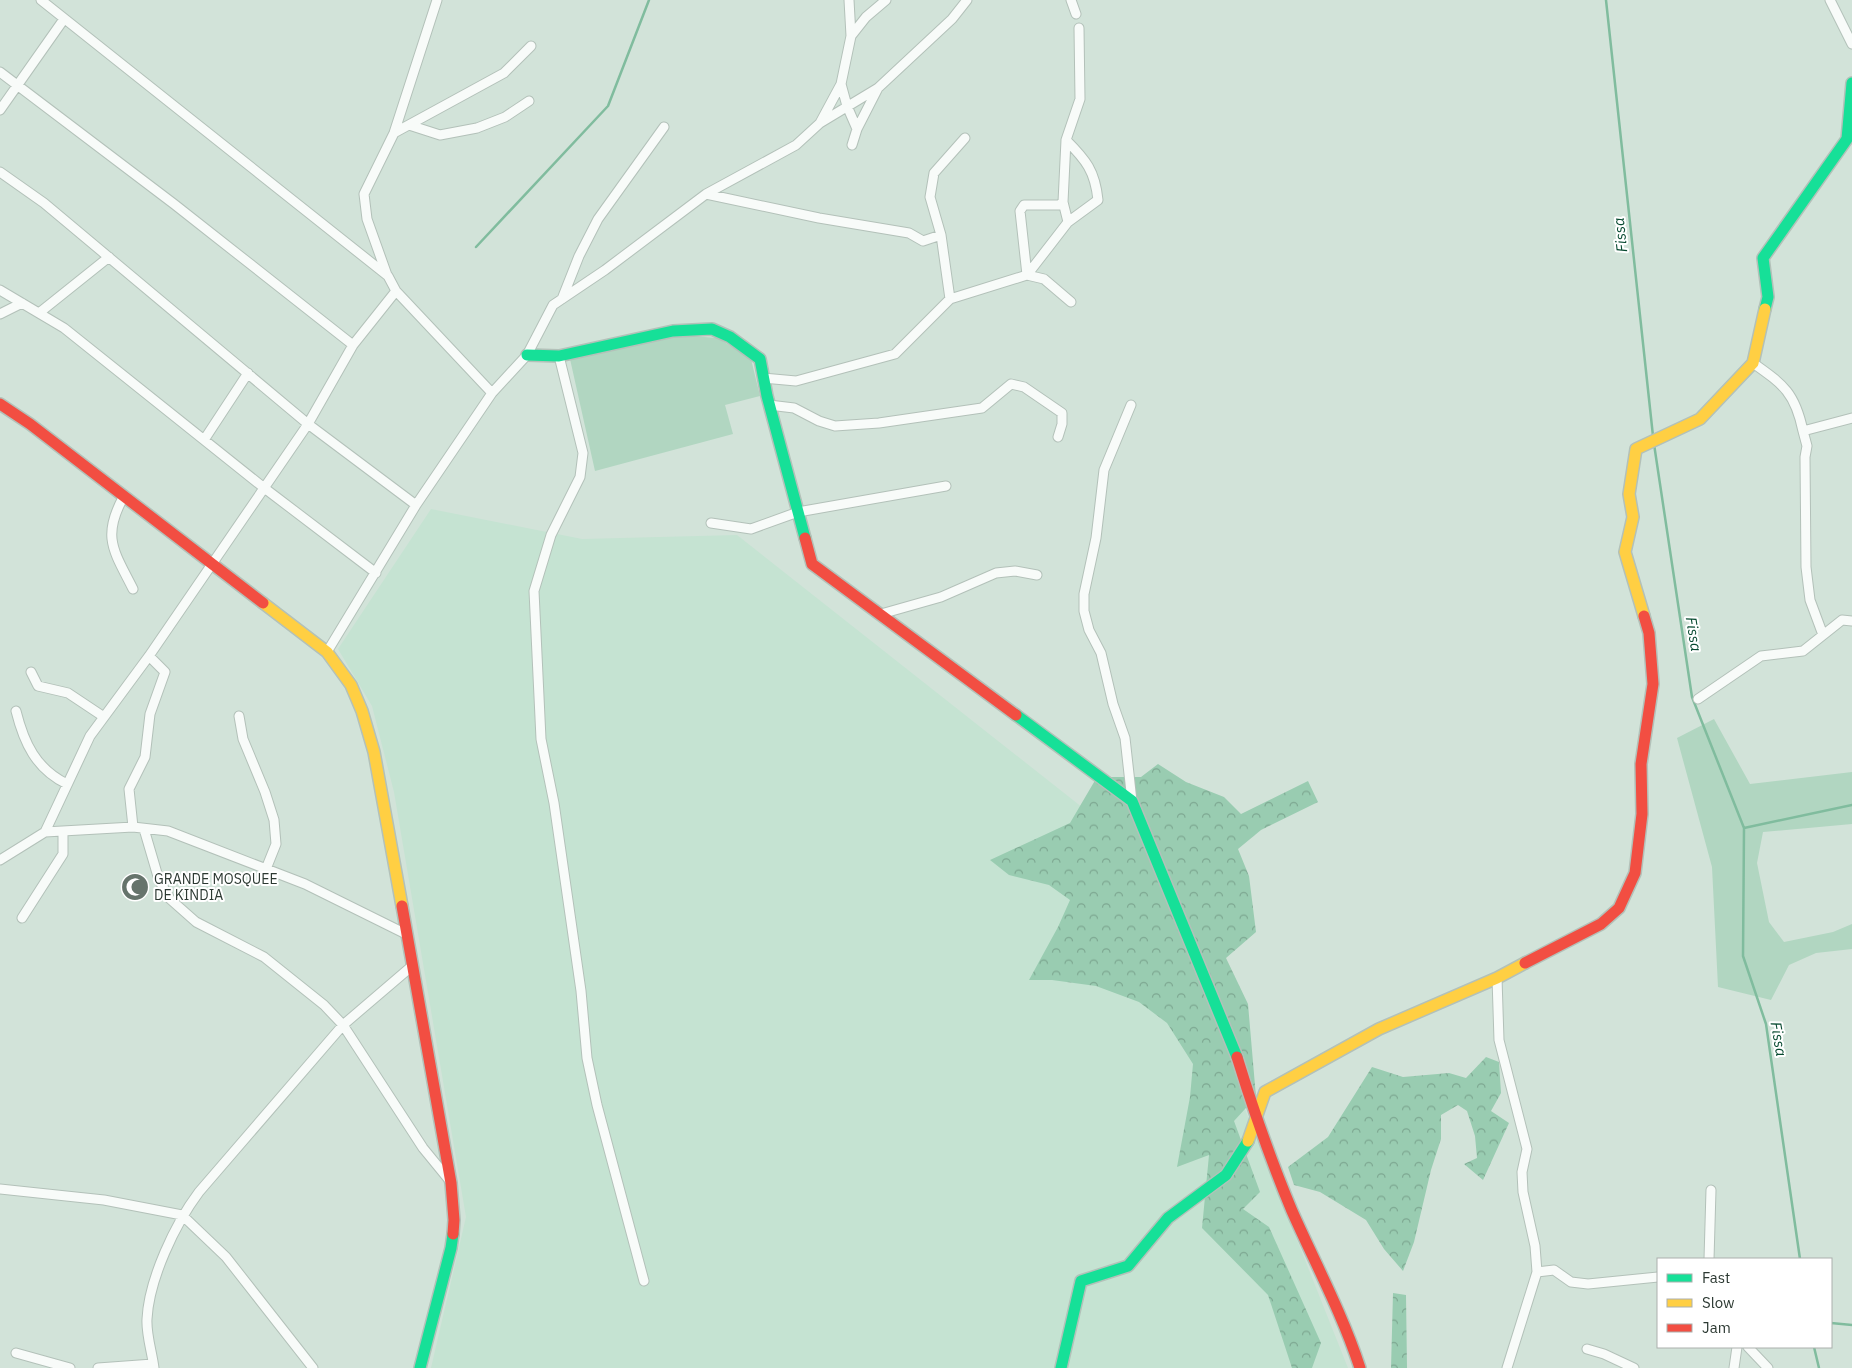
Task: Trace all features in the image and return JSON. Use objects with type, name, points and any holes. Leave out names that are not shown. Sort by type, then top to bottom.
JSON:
[{"type":"street","points":[[41,0],[324,223],[388,276]]},
{"type":"street","points":[[436,0],[394,133],[364,194],[367,219],[388,276],[396,291],[492,393]]},
{"type":"street","points":[[820,123],[841,84],[851,36],[848,0]]},
{"type":"street","points":[[851,36],[866,17],[886,0]]},
{"type":"street","points":[[1071,0],[1076,14]]},
{"type":"street","points":[[1830,0],[1852,44]]},
{"type":"street","points":[[327,652],[416,505],[492,393],[527,355],[553,305],[606,270],[706,194],[796,145],[820,123],[878,88],[952,19],[963,1]]},
{"type":"street","points":[[0,110],[64,19]]},
{"type":"street","points":[[1068,222],[1063,202],[1066,140],[1080,99],[1079,28]]},
{"type":"street","points":[[394,133],[504,73],[531,46]]},
{"type":"street","points":[[0,72],[174,204],[353,345]]},
{"type":"street","points":[[1061,1368],[1080,1282],[1128,1266],[1168,1218],[1226,1175],[1249,1139],[1265,1092],[1378,1029],[1497,978],[1601,924],[1619,908],[1635,872],[1642,814],[1642,764],[1653,684],[1649,633],[1625,552],[1633,517],[1629,494],[1636,450],[1700,419],[1754,363],[1768,297],[1763,258],[1848,139],[1852,83]]},
{"type":"street","points":[[841,84],[847,106],[857,129]]},
{"type":"street","points":[[852,144],[857,129],[878,88]]},
{"type":"street","points":[[410,125],[440,135],[477,128],[506,117],[529,101]]},
{"type":"street","points":[[562,299],[579,256],[598,219],[664,127]]},
{"type":"street","points":[[950,299],[941,235],[930,197],[934,173],[965,138]]},
{"type":"street","points":[[1027,275],[1068,222],[1098,200],[1096,178],[1079,153],[1066,140]]},
{"type":"street","points":[[0,172],[44,204],[109,257],[308,424],[416,505]]},
{"type":"street","points":[[706,194],[819,218],[909,233],[923,241],[941,235]]},
{"type":"street","points":[[1027,275],[1020,211],[1024,205],[1059,205],[1063,202]]},
{"type":"street","points":[[39,313],[109,257]]},
{"type":"street","points":[[763,378],[796,381],[895,354],[950,299],[1027,275],[1044,279],[1070,302]]},
{"type":"street","points":[[0,290],[64,328],[263,487],[376,573]]},
{"type":"street","points":[[45,832],[90,736],[149,656],[263,487],[308,424],[353,345],[396,291]]},
{"type":"street","points":[[0,314],[22,303]]},
{"type":"street","points":[[527,355],[559,356],[673,331],[712,328],[730,337],[760,360],[769,405],[812,564],[1132,801]]},
{"type":"street","points":[[559,356],[583,453],[580,477],[551,535],[534,591],[541,739],[554,803],[581,991],[587,1058],[597,1105],[644,1281]]},
{"type":"street","points":[[1754,363],[1783,384],[1799,411],[1806,446],[1806,567],[1810,600],[1823,635]]},
{"type":"street","points":[[204,440],[248,373]]},
{"type":"street","points":[[769,405],[794,408],[819,421],[835,426],[879,423],[982,408],[1011,384],[1024,387],[1062,413],[1062,424],[1058,437]]},
{"type":"street","points":[[0,404],[30,424],[327,652],[351,685],[374,752],[451,1183],[454,1220],[452,1248],[420,1368]]},
{"type":"street","points":[[1131,405],[1104,470],[1096,538],[1084,594],[1084,611],[1089,630],[1101,653],[1113,704],[1125,738],[1132,801],[1236,1055],[1256,1118],[1292,1210],[1347,1329],[1360,1368]]},
{"type":"street","points":[[1803,431],[1852,418]]},
{"type":"street","points":[[711,523],[751,529],[798,512],[946,486]]},
{"type":"street","points":[[124,496],[114,514],[111,544],[133,589]]},
{"type":"street","points":[[881,614],[941,597],[996,573],[1015,570],[1037,575]]},
{"type":"street","points":[[1698,699],[1761,656],[1803,650],[1842,620],[1852,621]]},
{"type":"street","points":[[133,828],[130,789],[145,757],[150,714],[164,672],[149,656]]},
{"type":"street","points":[[30,672],[38,686],[68,693],[104,717]]},
{"type":"street","points":[[16,711],[23,738],[46,772],[68,784]]},
{"type":"street","points":[[239,716],[243,739],[265,792],[274,820],[276,844],[266,869]]},
{"type":"street","points":[[0,860],[45,832],[133,828],[168,831],[305,884],[406,934]]},
{"type":"street","points":[[144,829],[159,880],[170,899],[196,922],[264,957],[324,1005],[343,1025],[423,1148],[451,1183]]},
{"type":"street","points":[[22,918],[63,854],[64,831]]},
{"type":"street","points":[[98,1368],[154,1366],[147,1321],[150,1292],[182,1215],[199,1192],[343,1025],[412,966]]},
{"type":"street","points":[[1497,978],[1499,1040],[1527,1149],[1522,1172],[1523,1192],[1535,1246],[1537,1272],[1507,1368]]},
{"type":"street","points":[[0,1189],[104,1200],[182,1215],[226,1256],[309,1366]]},
{"type":"street","points":[[1709,1258],[1710,1190]]},
{"type":"street","points":[[1537,1272],[1554,1270],[1571,1282],[1588,1284],[1657,1277]]},
{"type":"street","points":[[1734,1368],[1737,1348]]},
{"type":"street","points":[[1749,1348],[1768,1368]]},
{"type":"street","points":[[1587,1349],[1604,1354],[1634,1368]]},
{"type":"street","points":[[16,1353],[70,1368]]},
{"type":"shaded area","points":[[676,335],[718,338],[751,359],[760,396],[725,405],[733,434],[595,471],[570,359]]},
{"type":"shaded area","points":[[431,509],[582,539],[737,535],[1111,830],[1227,1064],[1348,1368],[431,1368],[466,1217],[394,792],[372,706],[338,649]]},
{"type":"shaded area","points":[[1714,719],[1750,784],[1852,772],[1852,824],[1763,832],[1757,863],[1769,922],[1784,942],[1833,932],[1852,924],[1852,949],[1816,953],[1789,965],[1771,1000],[1718,987],[1712,867],[1677,738]]},
{"type":"green space","points":[[1158,764],[1186,782],[1224,797],[1241,814],[1308,781],[1318,802],[1261,830],[1238,849],[1249,876],[1256,932],[1226,958],[1248,1004],[1256,1097],[1234,1121],[1260,1192],[1243,1209],[1269,1227],[1321,1343],[1312,1368],[1292,1368],[1268,1295],[1202,1228],[1209,1155],[1177,1167],[1190,1097],[1193,1064],[1167,1023],[1139,1002],[1096,986],[1052,980],[1029,980],[1058,927],[1070,900],[1049,885],[1009,875],[990,860],[1070,823],[1097,777],[1141,777]]},
{"type":"green space","points":[[1486,1057],[1499,1062],[1501,1093],[1491,1111],[1509,1123],[1483,1180],[1464,1164],[1477,1158],[1475,1136],[1467,1111],[1458,1105],[1441,1115],[1441,1139],[1431,1170],[1414,1242],[1403,1271],[1384,1249],[1366,1220],[1320,1192],[1294,1185],[1288,1167],[1328,1137],[1372,1067],[1403,1077],[1449,1073],[1466,1078]]},
{"type":"green space","points":[[1393,1293],[1406,1295],[1407,1368],[1391,1368]]},
{"type":"waterway","points":[[476,247],[608,106],[649,0]]},
{"type":"waterway","name":"Fissa","points":[[1606,0],[1653,436]]},
{"type":"waterway","name":"Fissa","points":[[1654,444],[1692,697],[1744,828],[1743,956],[1766,1024],[1800,1258]]},
{"type":"waterway","points":[[1744,828],[1852,805]]},
{"type":"waterway","points":[[1832,1323],[1852,1325]]},
{"type":"waterway","name":"Fissa","points":[[1814,1348],[1819,1368]]},
{"type":"traffic: fast","points":[[1765,309],[1768,297],[1763,258],[1847,139],[1852,83]]},
{"type":"traffic: fast","points":[[527,355],[559,356],[673,331],[712,329],[730,337],[760,359],[767,396],[805,538]]},
{"type":"traffic: fast","points":[[1016,715],[1132,801],[1237,1057]]},
{"type":"traffic: fast","points":[[1061,1368],[1081,1281],[1128,1266],[1168,1218],[1226,1175],[1248,1141]]},
{"type":"traffic: fast","points":[[420,1368],[453,1234]]},
{"type":"traffic: slow","points":[[1644,616],[1625,552],[1633,517],[1629,494],[1636,449],[1700,419],[1753,363],[1765,309]]},
{"type":"traffic: slow","points":[[263,603],[327,652],[351,685],[362,711],[374,752],[402,906]]},
{"type":"traffic: slow","points":[[1248,1141],[1265,1092],[1379,1029],[1497,978],[1525,963]]},
{"type":"traffic: jam","points":[[0,404],[30,424],[263,603]]},
{"type":"traffic: jam","points":[[805,538],[812,564],[1016,715]]},
{"type":"traffic: jam","points":[[1525,963],[1601,924],[1619,908],[1635,873],[1642,814],[1641,764],[1653,684],[1649,633],[1644,616]]},
{"type":"traffic: jam","points":[[402,906],[451,1183],[454,1220],[453,1234]]},
{"type":"traffic: jam","points":[[1237,1057],[1284,1192],[1337,1308],[1360,1368]]},
{"type":"place","name":"GRANDE MOSQUEE DE KINDIA","points":[[135,887]]}]
